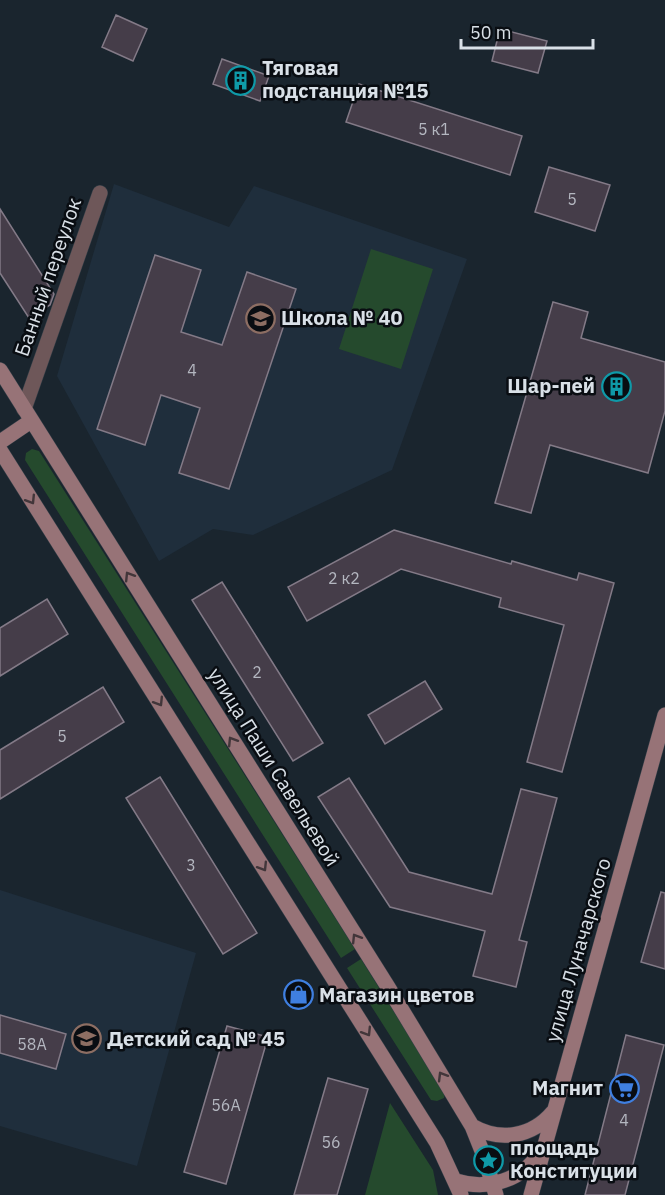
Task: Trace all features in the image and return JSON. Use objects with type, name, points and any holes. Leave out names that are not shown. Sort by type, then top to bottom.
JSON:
[{"type":"main road","name":"улица Паши Савельевой","points":[[0,370],[382,978],[472,1126],[494,1190]]},
{"type":"main road","points":[[0,442],[28,415]]},
{"type":"main road","points":[[0,450],[438,1143],[458,1188],[470,1185],[494,1190],[521,1173],[544,1147]]},
{"type":"main road","name":"улица Луначарского","points":[[531,1195],[665,715]]},
{"type":"main road","points":[[472,1126],[494,1135],[523,1134],[539,1126],[555,1110]]},
{"type":"street","name":"Банный переулок","points":[[28,415],[100,193]]},
{"type":"shaded area","name":"Школа № 40","points":[[114,184],[229,227],[254,186],[467,259],[392,470],[253,535],[213,529],[159,561],[57,376]]},
{"type":"shaded area","name":"Детский сад № 45","points":[[0,890],[196,953],[137,1166],[0,1126]]},
{"type":"green space","points":[[371,249],[433,269],[401,369],[339,349]]},
{"type":"green space","points":[[32,449],[39,451],[355,949],[341,958],[25,460],[26,453]]},
{"type":"green space","points":[[361,959],[445,1093],[444,1098],[437,1101],[431,1100],[347,968]]},
{"type":"green space","points":[[390,1103],[433,1170],[438,1195],[365,1195]]},
{"type":"building","points":[[116,15],[147,29],[133,61],[102,47]]},
{"type":"building","points":[[500,29],[547,41],[538,73],[492,61]]},
{"type":"building","name":"Тяговая подстанция №15","points":[[222,59],[269,76],[260,101],[213,84]]},
{"type":"building","points":[[359,84],[522,136],[510,175],[346,122]]},
{"type":"building","points":[[549,167],[610,185],[595,231],[535,212]]},
{"type":"building","points":[[0,209],[54,294],[50,305],[29,318],[0,273]]},
{"type":"building","points":[[155,255],[201,270],[181,332],[222,345],[247,272],[296,289],[229,489],[179,473],[200,408],[161,395],[145,445],[97,429]]},
{"type":"building","points":[[553,302],[588,312],[581,338],[665,362],[665,411],[648,473],[550,445],[531,513],[495,503]]},
{"type":"building","points":[[394,530],[511,564],[512,561],[577,580],[579,573],[614,583],[562,772],[527,762],[564,625],[499,607],[501,598],[401,569],[307,621],[288,587]]},
{"type":"building","points":[[222,582],[323,743],[293,761],[192,600]]},
{"type":"building","points":[[47,599],[68,634],[0,676],[0,628]]},
{"type":"building","points":[[425,681],[442,709],[385,744],[368,715]]},
{"type":"building","points":[[103,687],[124,722],[0,799],[0,750]]},
{"type":"building","points":[[160,777],[257,933],[223,954],[126,798]]},
{"type":"building","points":[[349,778],[409,872],[492,894],[521,789],[557,798],[519,940],[527,942],[516,987],[473,976],[485,931],[390,907],[318,797]]},
{"type":"building","points":[[661,892],[665,893],[665,969],[641,962]]},
{"type":"building","points":[[0,1015],[66,1034],[56,1069],[0,1053]]},
{"type":"building","points":[[227,1026],[268,1037],[226,1184],[184,1172]]},
{"type":"building","points":[[626,1035],[664,1045],[625,1195],[585,1195]]},
{"type":"building","points":[[328,1078],[368,1089],[337,1195],[294,1195]]},
{"type":"place","name":"Тяговая подстанция №15","points":[[241,80]]},
{"type":"place","name":"Школа № 40","points":[[260,318]]},
{"type":"place","name":"Шар-пей","points":[[616,386]]},
{"type":"place","name":"Магазин цветов","points":[[298,995]]},
{"type":"place","name":"Детский сад № 45","points":[[86,1039]]},
{"type":"place","name":"Магнит","points":[[624,1088]]},
{"type":"place","name":"площадь Конституции","points":[[489,1160]]}]
